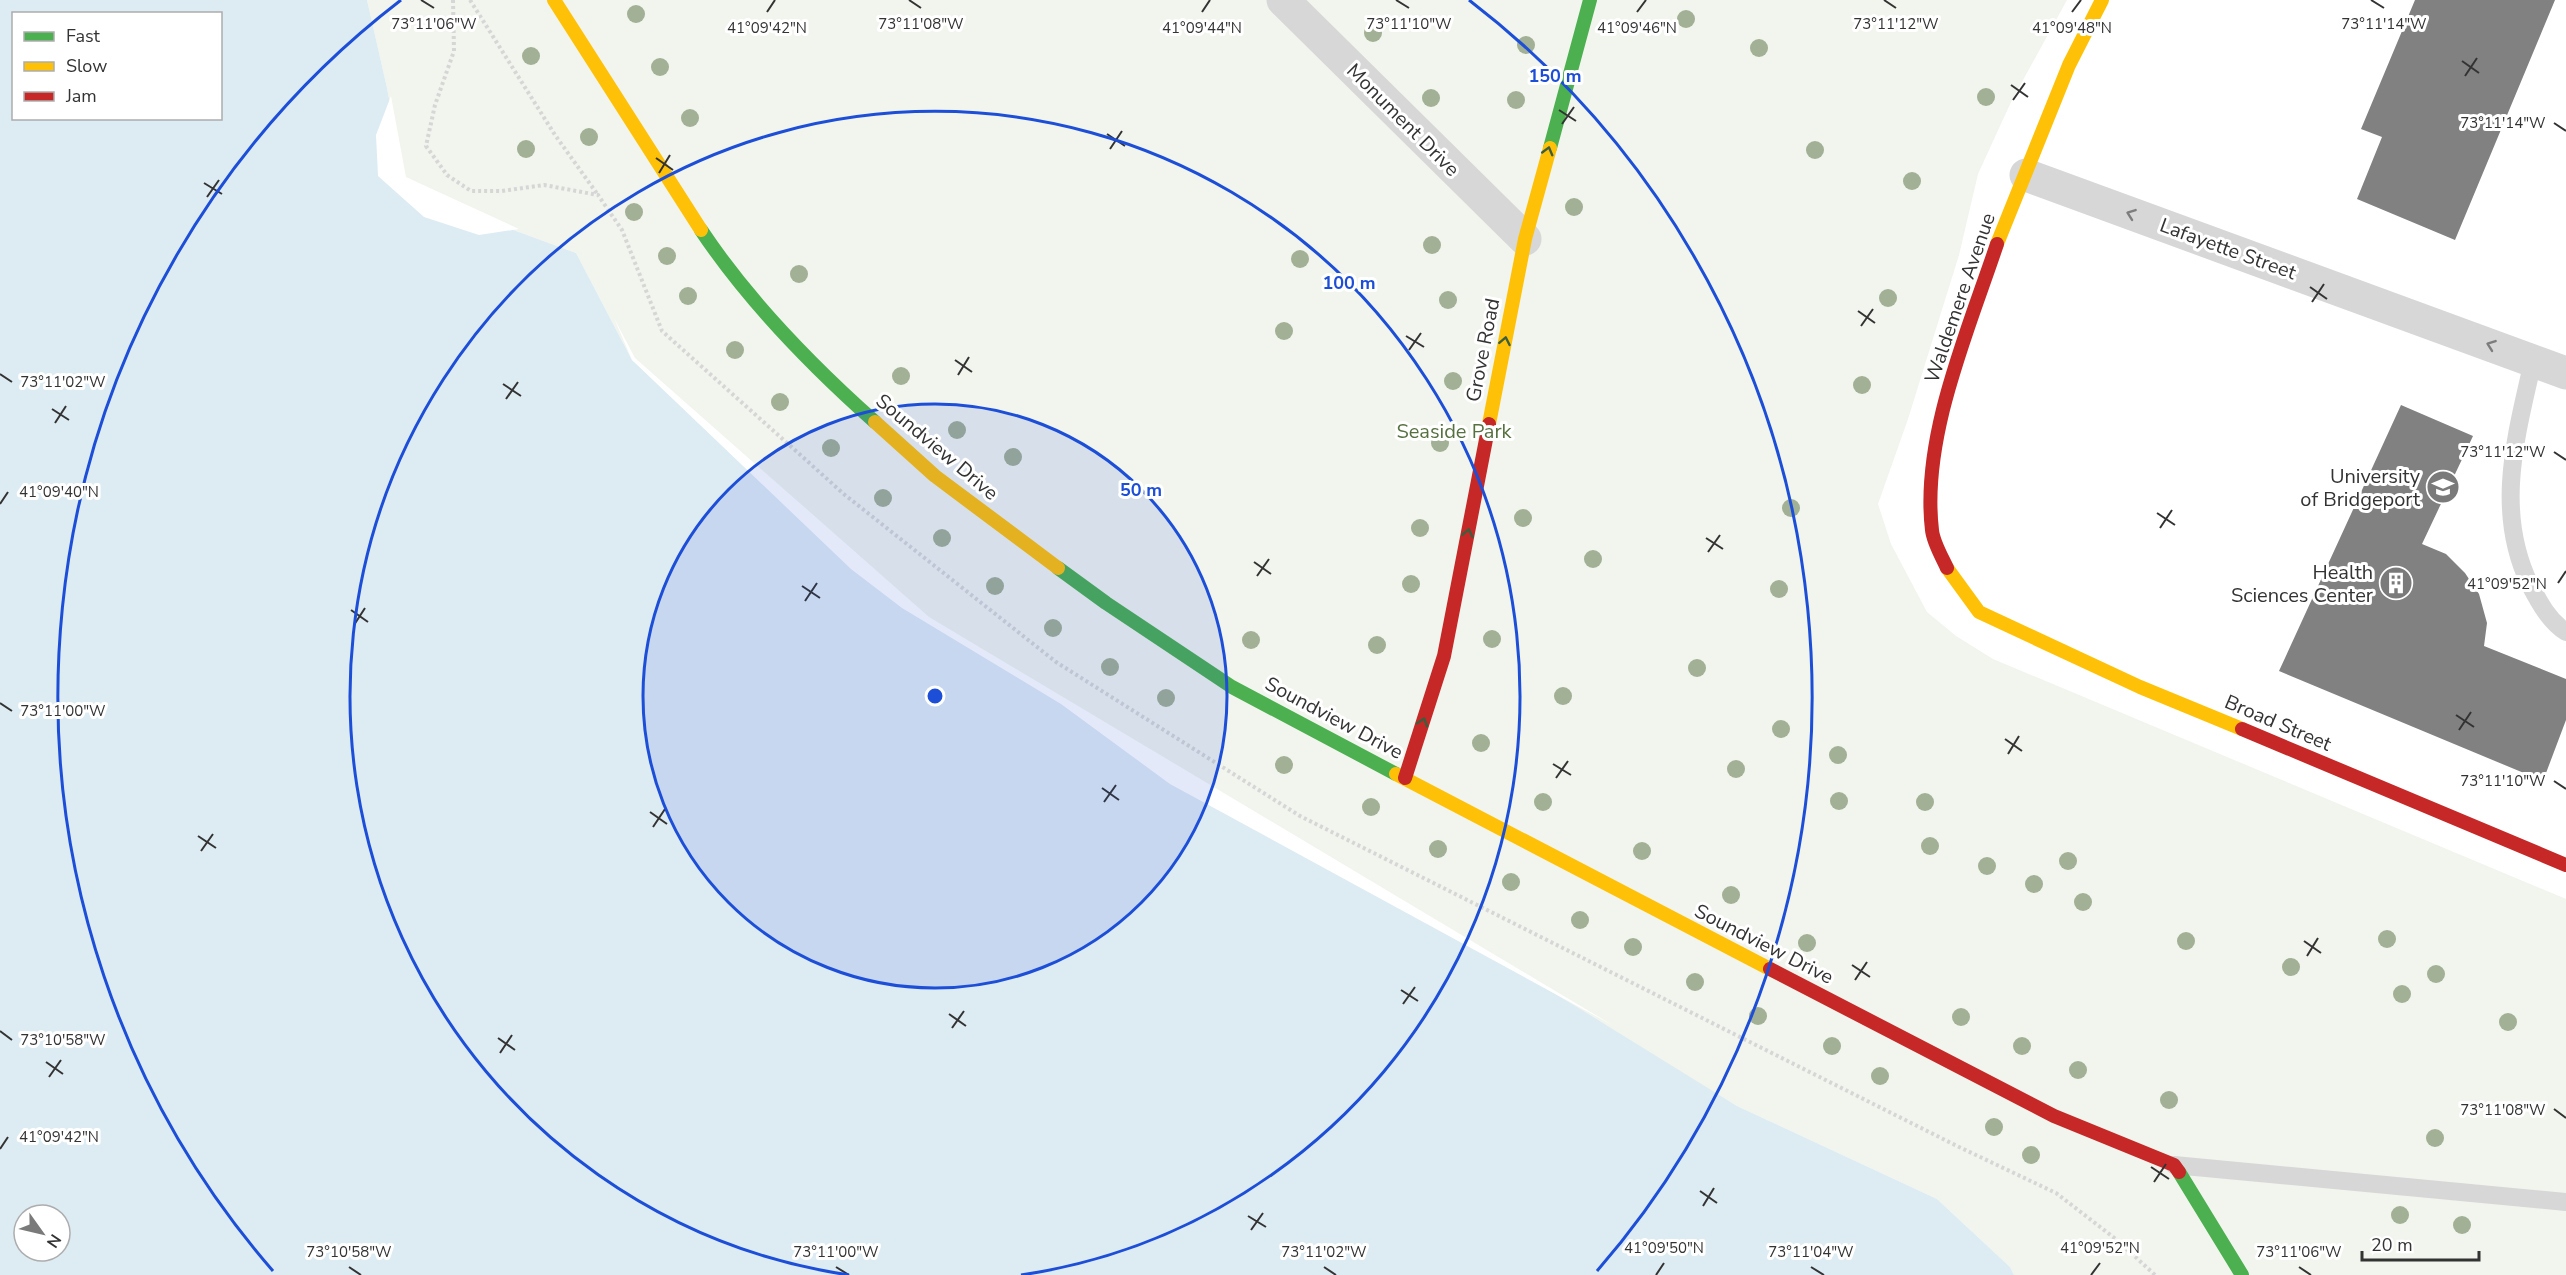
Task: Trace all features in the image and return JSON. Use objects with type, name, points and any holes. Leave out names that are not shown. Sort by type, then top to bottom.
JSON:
[{"type":"street","name":"Soundview Drive","points":[[554,0],[645,146],[720,258],[814,367],[935,476],[1106,603],[1232,687],[1497,828],[2054,1116],[2174,1165]]},
{"type":"street","name":"Monument Drive","points":[[1283,0],[1525,239]]},
{"type":"street","name":"Grove Road","points":[[1405,778],[1444,656],[1525,239],[1590,0]]},
{"type":"street","name":"Waldemere Avenue","points":[[1979,612],[1950,575],[1932,532],[1931,468],[1944,406],[2001,230],[2026,175],[2069,65],[2102,0]]},
{"type":"street","name":"Lafayette Street","points":[[2026,175],[2566,373]]},
{"type":"street","name":"Broad Street","points":[[1979,612],[2140,687],[2566,865]]},
{"type":"street","points":[[2174,1165],[2242,1275]]},
{"type":"lane","points":[[2533,361],[2512,457],[2510,512],[2521,566],[2540,606],[2566,632]]},
{"type":"lane","points":[[2174,1165],[2566,1202]]},
{"type":"path","points":[[470,0],[555,135],[598,195]]},
{"type":"green space","name":"Seaside Park","points":[[367,0],[2067,0],[2011,102],[1978,174],[1959,255],[1908,419],[1878,504],[1891,544],[1927,612],[1956,636],[1993,659],[2566,899],[2566,1275],[2014,1275],[2010,1267],[1937,1199],[1737,1106],[927,620],[632,360],[576,253],[508,228],[403,179],[387,88]]},
{"type":"shaded area","points":[[0,0],[367,0],[404,179],[508,228],[576,253],[632,360],[927,620],[1577,1007],[1737,1106],[1937,1199],[2010,1267],[2014,1275],[0,1275]]},
{"type":"pier","points":[[391,96],[406,177],[519,229],[479,235],[424,217],[378,176],[376,135]]},
{"type":"pier","points":[[614,318],[635,358],[929,617],[1614,1026],[1170,784],[1061,704],[902,608],[851,569],[632,360]]},
{"type":"building","points":[[2415,0],[2555,0],[2455,240],[2357,199],[2382,137],[2361,129]]},
{"type":"building","name":"Health Sciences Center","points":[[2401,405],[2473,436],[2422,544],[2446,554],[2465,573],[2479,594],[2487,623],[2484,646],[2566,679],[2566,720],[2543,781],[2279,671]]},
{"type":"traffic: fast","points":[[1550,148],[1590,0]]},
{"type":"traffic: fast","points":[[701,230],[739,282],[782,332],[875,422]]},
{"type":"traffic: fast","points":[[1058,568],[1232,687],[1396,774]]},
{"type":"traffic: fast","points":[[2179,1172],[2242,1275]]},
{"type":"traffic: slow","points":[[554,0],[701,230]]},
{"type":"traffic: slow","points":[[1997,244],[2069,65],[2102,0]]},
{"type":"traffic: slow","points":[[1489,424],[1525,239],[1550,148]]},
{"type":"traffic: slow","points":[[875,422],[935,476],[1058,568]]},
{"type":"traffic: slow","points":[[1947,568],[1979,612],[2140,687],[2242,729]]},
{"type":"traffic: slow","points":[[1396,774],[1770,969]]},
{"type":"traffic: jam","points":[[1947,568],[1932,530],[1930,495],[1933,459],[1940,422],[1961,348],[1997,244]]},
{"type":"traffic: jam","points":[[1405,778],[1444,656],[1489,424]]},
{"type":"traffic: jam","points":[[2242,729],[2566,865]]},
{"type":"traffic: jam","points":[[1770,969],[2054,1116],[2174,1165],[2179,1172]]},
{"type":"place","name":"University of Bridgeport","points":[[2443,487]]},
{"type":"place","name":"Health Sciences Center","points":[[2396,583]]}]
